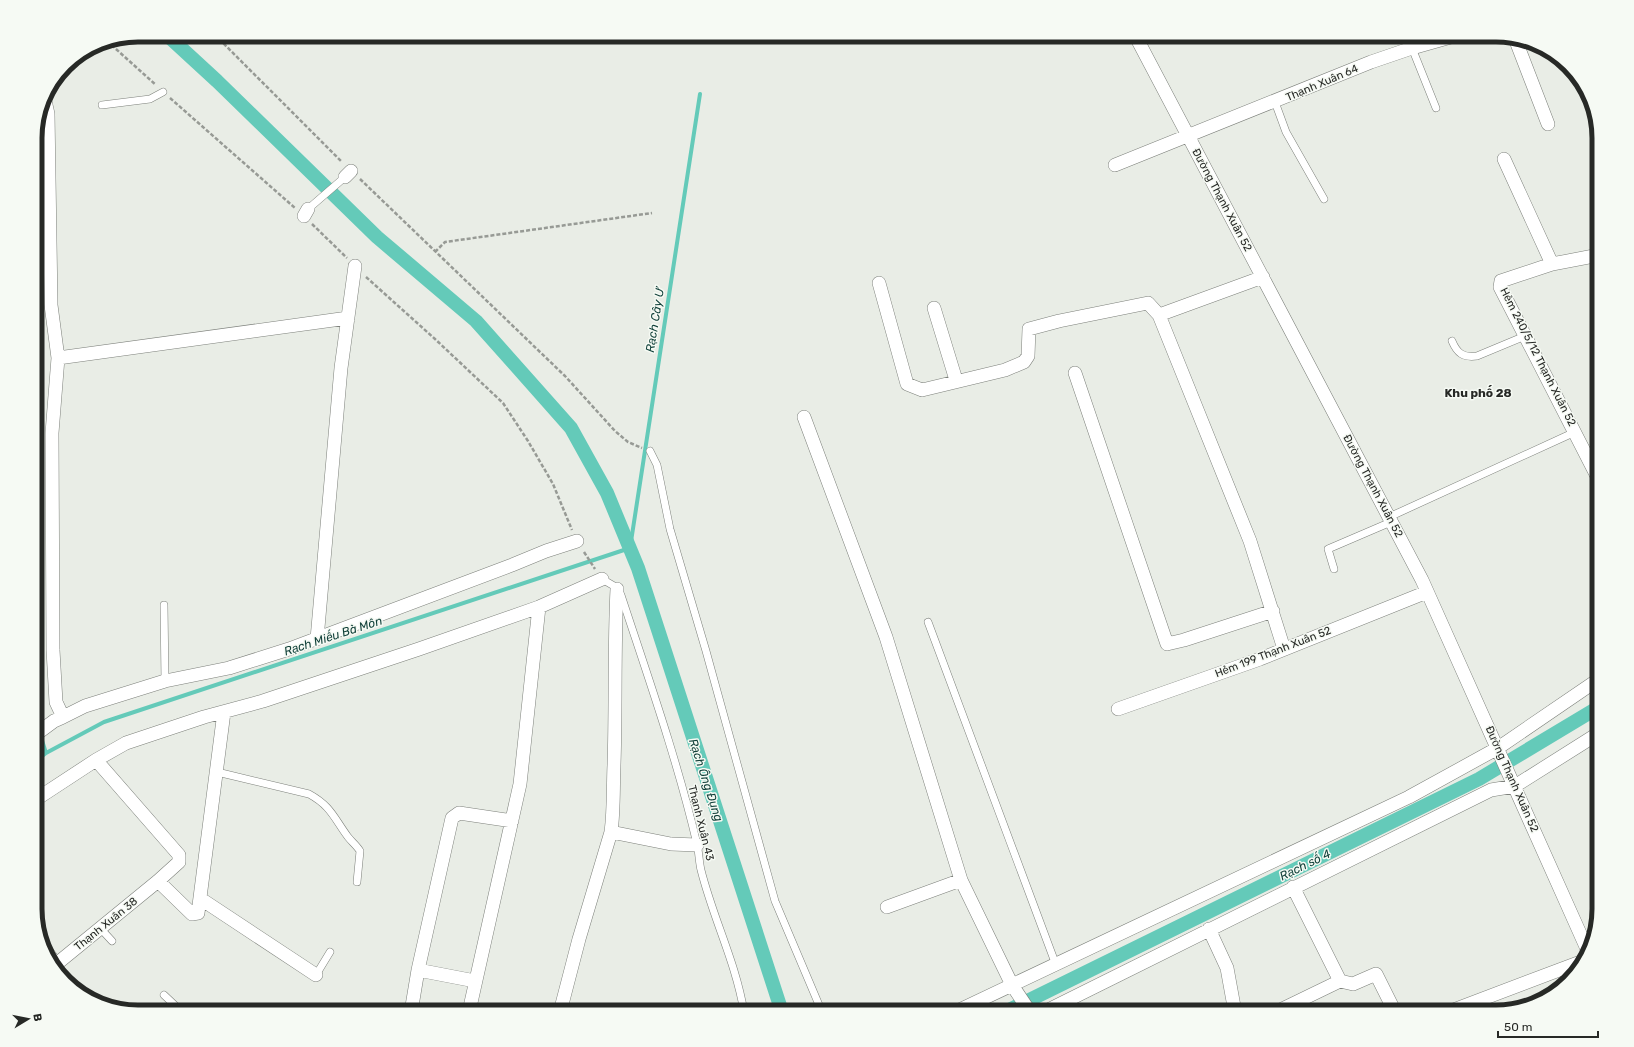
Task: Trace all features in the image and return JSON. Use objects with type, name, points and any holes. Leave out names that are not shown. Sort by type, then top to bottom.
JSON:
[{"type":"street","name":"Đường Thạnh Xuân 52","points":[[1139,42],[1427,592],[1514,785],[1587,940]]},
{"type":"street","name":"Thạnh Xuân 64","points":[[1115,165],[1412,48],[1433,42]]},
{"type":"street","points":[[1517,44],[1548,124]]},
{"type":"street","points":[[47,108],[48,114],[51,305],[58,358],[52,433],[53,650],[56,702],[63,717]]},
{"type":"street","points":[[42,131],[48,129]]},
{"type":"street","points":[[1504,160],[1552,264]]},
{"type":"street","name":"Hẻm 240/5/12 Thạnh Xuân 52","points":[[1592,256],[1552,264],[1501,281],[1500,287],[1576,432],[1592,453]]},
{"type":"street","points":[[317,639],[340,376],[355,266]]},
{"type":"street","points":[[1159,315],[1263,278]]},
{"type":"street","points":[[879,283],[907,384],[922,390],[956,380],[1005,370],[1024,362],[1028,356],[1030,329],[1148,303],[1159,315],[1250,541],[1284,649]]},
{"type":"street","points":[[934,308],[956,380]]},
{"type":"street","points":[[58,358],[348,318]]},
{"type":"street","points":[[1075,373],[1167,644],[1184,640],[1273,611]]},
{"type":"street","points":[[804,417],[886,637],[961,880],[1013,986],[1025,1005]]},
{"type":"street","points":[[42,730],[54,721],[85,706],[165,681],[229,668],[317,639],[512,565],[546,550],[579,544]]},
{"type":"street","points":[[42,795],[96,760],[126,743],[263,701],[412,652],[539,607],[601,577]]},
{"type":"street","points":[[562,1005],[579,939],[611,832],[614,815],[616,720],[614,639],[617,589]]},
{"type":"street","name":"Hẻm 199 Thạnh Xuân 52","points":[[1118,709],[1284,649],[1427,592]]},
{"type":"street","points":[[470,1005],[520,784],[539,607]]},
{"type":"street","points":[[971,1005],[1409,797],[1498,748],[1592,684]]},
{"type":"street","points":[[158,881],[192,914],[198,913],[224,712]]},
{"type":"street","points":[[1058,1005],[1208,929],[1491,790],[1514,785],[1592,737]]},
{"type":"street","name":"Thạnh Xuân 38","points":[[59,962],[179,862],[179,855],[96,760]]},
{"type":"street","points":[[412,1005],[418,970],[452,818],[459,814],[512,821]]},
{"type":"street","points":[[611,832],[671,844],[697,845]]},
{"type":"street","points":[[887,907],[961,880]]},
{"type":"street","points":[[1293,887],[1340,981]]},
{"type":"street","points":[[201,899],[316,975]]},
{"type":"street","points":[[1208,929],[1227,968],[1233,1005]]},
{"type":"street","points":[[1467,1005],[1574,964]]},
{"type":"street","points":[[418,970],[476,981]]},
{"type":"street","points":[[1290,1005],[1340,981],[1353,984],[1376,974],[1392,1005]]},
{"type":"lane","points":[[1412,48],[1436,108]]},
{"type":"lane","points":[[102,105],[150,99],[163,92]]},
{"type":"lane","points":[[1275,102],[1286,132],[1324,199]]},
{"type":"lane","points":[[306,213],[348,174]]},
{"type":"lane","points":[[1452,341],[1456,350],[1463,356],[1470,357],[1477,356],[1525,336]]},
{"type":"lane","points":[[1334,569],[1328,549],[1576,432]]},
{"type":"lane","points":[[650,451],[657,465],[670,529],[706,651],[775,901],[819,1005]]},
{"type":"lane","points":[[601,577],[617,589]]},
{"type":"lane","name":"Thạnh Xuân 43","points":[[617,589],[621,594],[650,683],[697,845],[701,870],[723,941],[740,987],[743,1005]]},
{"type":"lane","points":[[164,605],[165,681]]},
{"type":"lane","points":[[928,622],[1056,965]]},
{"type":"lane","points":[[217,772],[309,794],[321,801],[330,809],[348,837],[360,851],[357,882]]},
{"type":"lane","points":[[100,928],[112,941]]},
{"type":"lane","points":[[316,975],[330,952]]},
{"type":"lane","points":[[164,995],[175,1005]]},
{"type":"path","points":[[222,42],[348,174],[435,252],[565,376],[615,431],[628,442],[650,451]]},
{"type":"path","points":[[435,252],[445,242],[652,213]]},
{"type":"path","points":[[579,544],[601,577]]},
{"type":"waterway","name":"Rạch Ông Đụng","points":[[175,42],[217,81],[377,237],[476,321],[571,428],[607,493],[638,568],[780,1005]]},
{"type":"waterway","name":"Rạch Miếu Bà Môn","points":[[42,756],[104,722],[630,548],[700,94]]},
{"type":"waterway","name":"Rạch số 4","points":[[1019,1005],[1479,779],[1592,711]]},
{"type":"waterway","points":[[42,740],[46,753]]},
{"type":"district","name":"Khu phố 28","points":[[1478,393]]},
{"type":"water label","name":"Rạch Cây Ư","points":[[655,320]]}]
